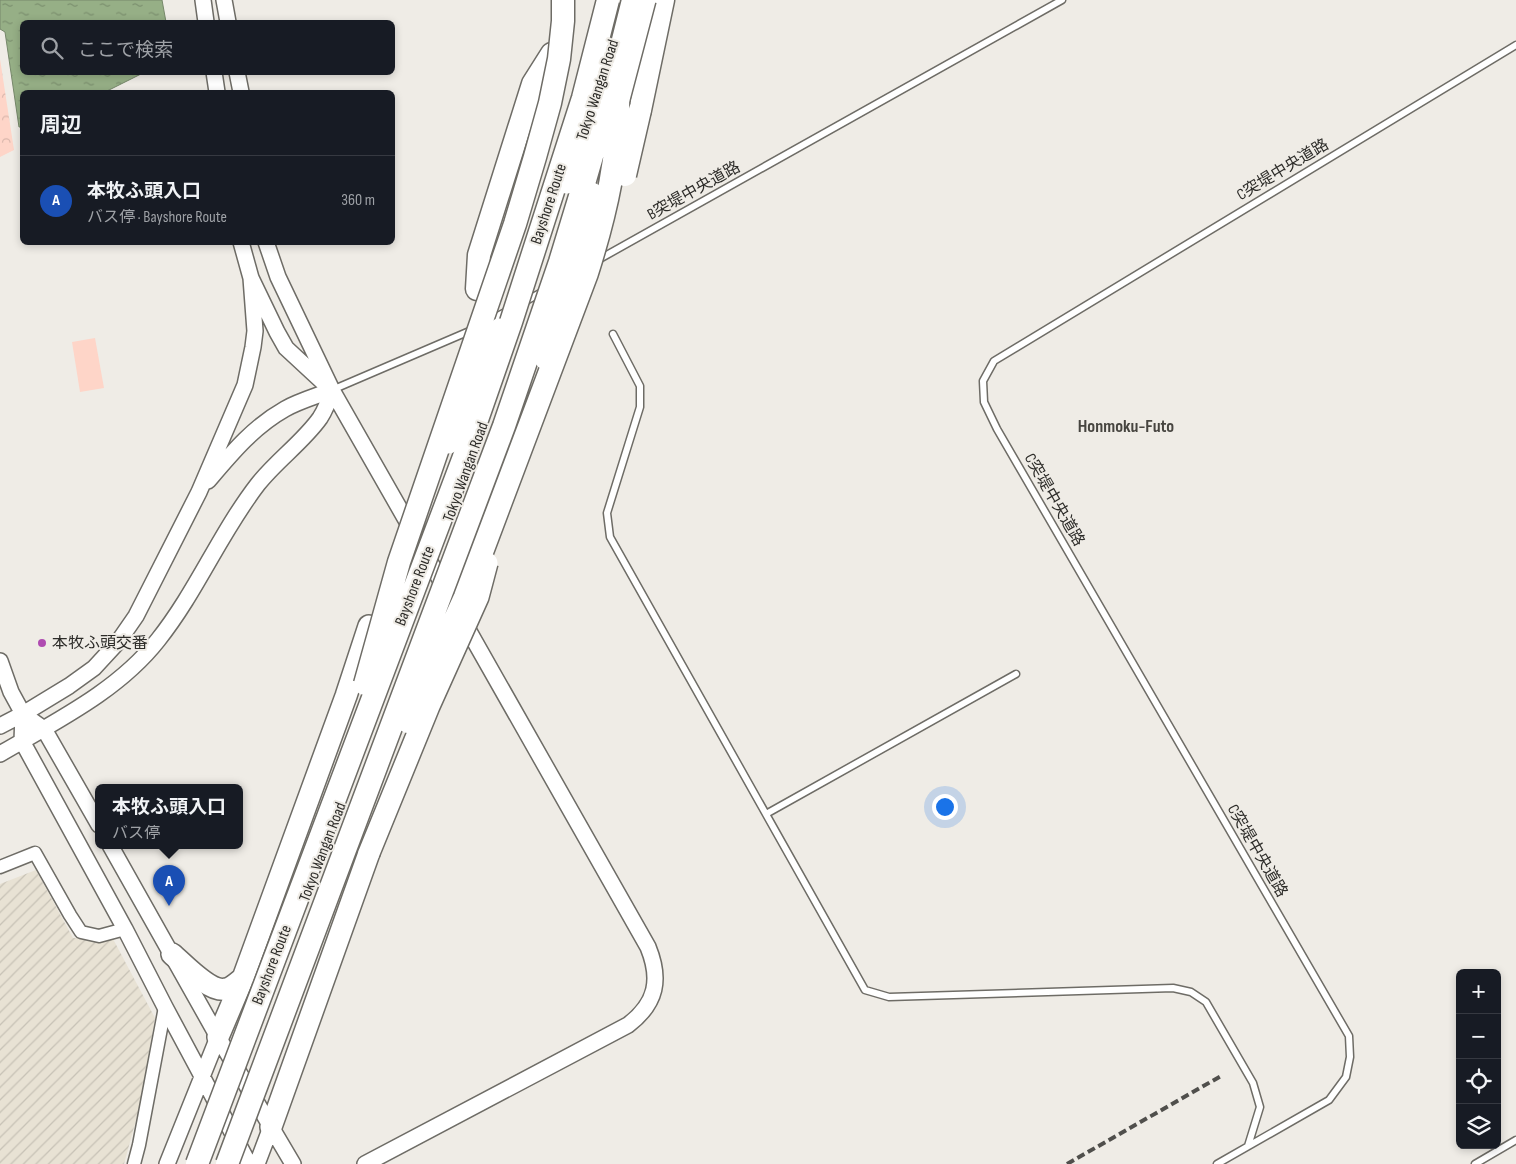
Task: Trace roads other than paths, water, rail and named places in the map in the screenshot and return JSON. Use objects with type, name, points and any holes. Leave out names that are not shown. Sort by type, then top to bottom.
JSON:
[{"type":"highway","points":[[322,834],[399,562],[515,224],[535,157],[550,103],[558,59],[563,21],[563,0]]},
{"type":"highway","points":[[218,1037],[243,978],[370,626],[422,455],[519,162],[568,0]]},
{"type":"highway","points":[[334,880],[462,606],[595,248],[609,193],[618,127],[617,61],[613,26],[607,0]]},
{"type":"highway","name":"Bayshore Route","points":[[197,1164],[464,458],[511,322],[583,98],[607,0]]},
{"type":"highway","name":"Tokyo Wangan Road","points":[[205,1164],[471,460],[584,134],[626,0]]},
{"type":"highway","name":"Bayshore Route","points":[[227,1164],[476,504],[537,332],[585,180],[634,0]]},
{"type":"highway","name":"Tokyo Wangan Road","points":[[218,1164],[509,391],[597,128],[634,0]]},
{"type":"highway","points":[[478,597],[638,32],[645,0]]},
{"type":"highway","points":[[271,1128],[369,853],[429,706],[478,597],[578,338],[622,185],[663,0]]},
{"type":"highway","points":[[370,626],[584,134]]},
{"type":"highway","points":[[172,954],[207,984],[218,990],[228,989],[243,978]]},
{"type":"street","points":[[203,0],[206,20]]},
{"type":"street","points":[[224,0],[228,20]]},
{"type":"street","points":[[214,75],[217,90]]},
{"type":"street","points":[[238,75],[241,90]]},
{"type":"street","points":[[242,245],[251,278],[286,348],[332,390]]},
{"type":"street","points":[[267,245],[289,302],[332,390],[648,947],[656,974],[656,984],[650,1001],[638,1017],[628,1025],[365,1164]]},
{"type":"street","points":[[0,726],[84,676],[118,642],[136,616],[199,492],[213,456],[239,401],[249,368],[255,331],[251,278]]},
{"type":"street","points":[[199,492],[240,443],[256,429],[286,408],[332,390]]},
{"type":"street","points":[[0,754],[44,729],[114,683],[149,651],[176,614],[250,495],[320,417],[332,390]]},
{"type":"street","points":[[0,661],[11,692],[23,714],[44,729],[95,818]]},
{"type":"street","points":[[23,714],[22,741],[125,929],[249,1164]]},
{"type":"street","points":[[112,849],[218,1037],[293,1164]]},
{"type":"street","points":[[0,868],[34,853],[81,932],[99,936],[125,929]]},
{"type":"street","points":[[134,1164],[165,1007]]},
{"type":"street","points":[[166,1164],[218,1037]]},
{"type":"street","points":[[257,1164],[271,1128]]},
{"type":"lane","name":"B突堤中央道路","points":[[332,390],[458,337],[502,314],[1062,0]]},
{"type":"lane","name":"C突堤中央道路","points":[[1217,1164],[1329,1100],[1346,1077],[1350,1057],[1348,1036],[997,429],[984,402],[984,381],[994,360],[1516,44]]},
{"type":"lane","points":[[613,334],[640,386],[640,407],[607,513],[610,537],[865,990],[888,997],[1173,988],[1191,992],[1206,1002],[1253,1083],[1260,1107],[1248,1146]]},
{"type":"lane","points":[[766,814],[1016,674]]},
{"type":"lane","points":[[1475,1164],[1516,1140]]},
{"type":"water","points":[[0,0],[162,0],[166,20],[20,20],[20,75],[139,75],[109,90],[20,90],[20,127],[5,32],[0,29]]},
{"type":"railway","points":[[1067,1164],[1221,1076]]},
{"type":"place","name":"本牧ふ頭交番","points":[[42,643]]},
{"type":"place","name":"本牧ふ頭入口","points":[[169,906]]},
{"type":"district","name":"Honmoku-Futo","points":[[1126,426]]}]
